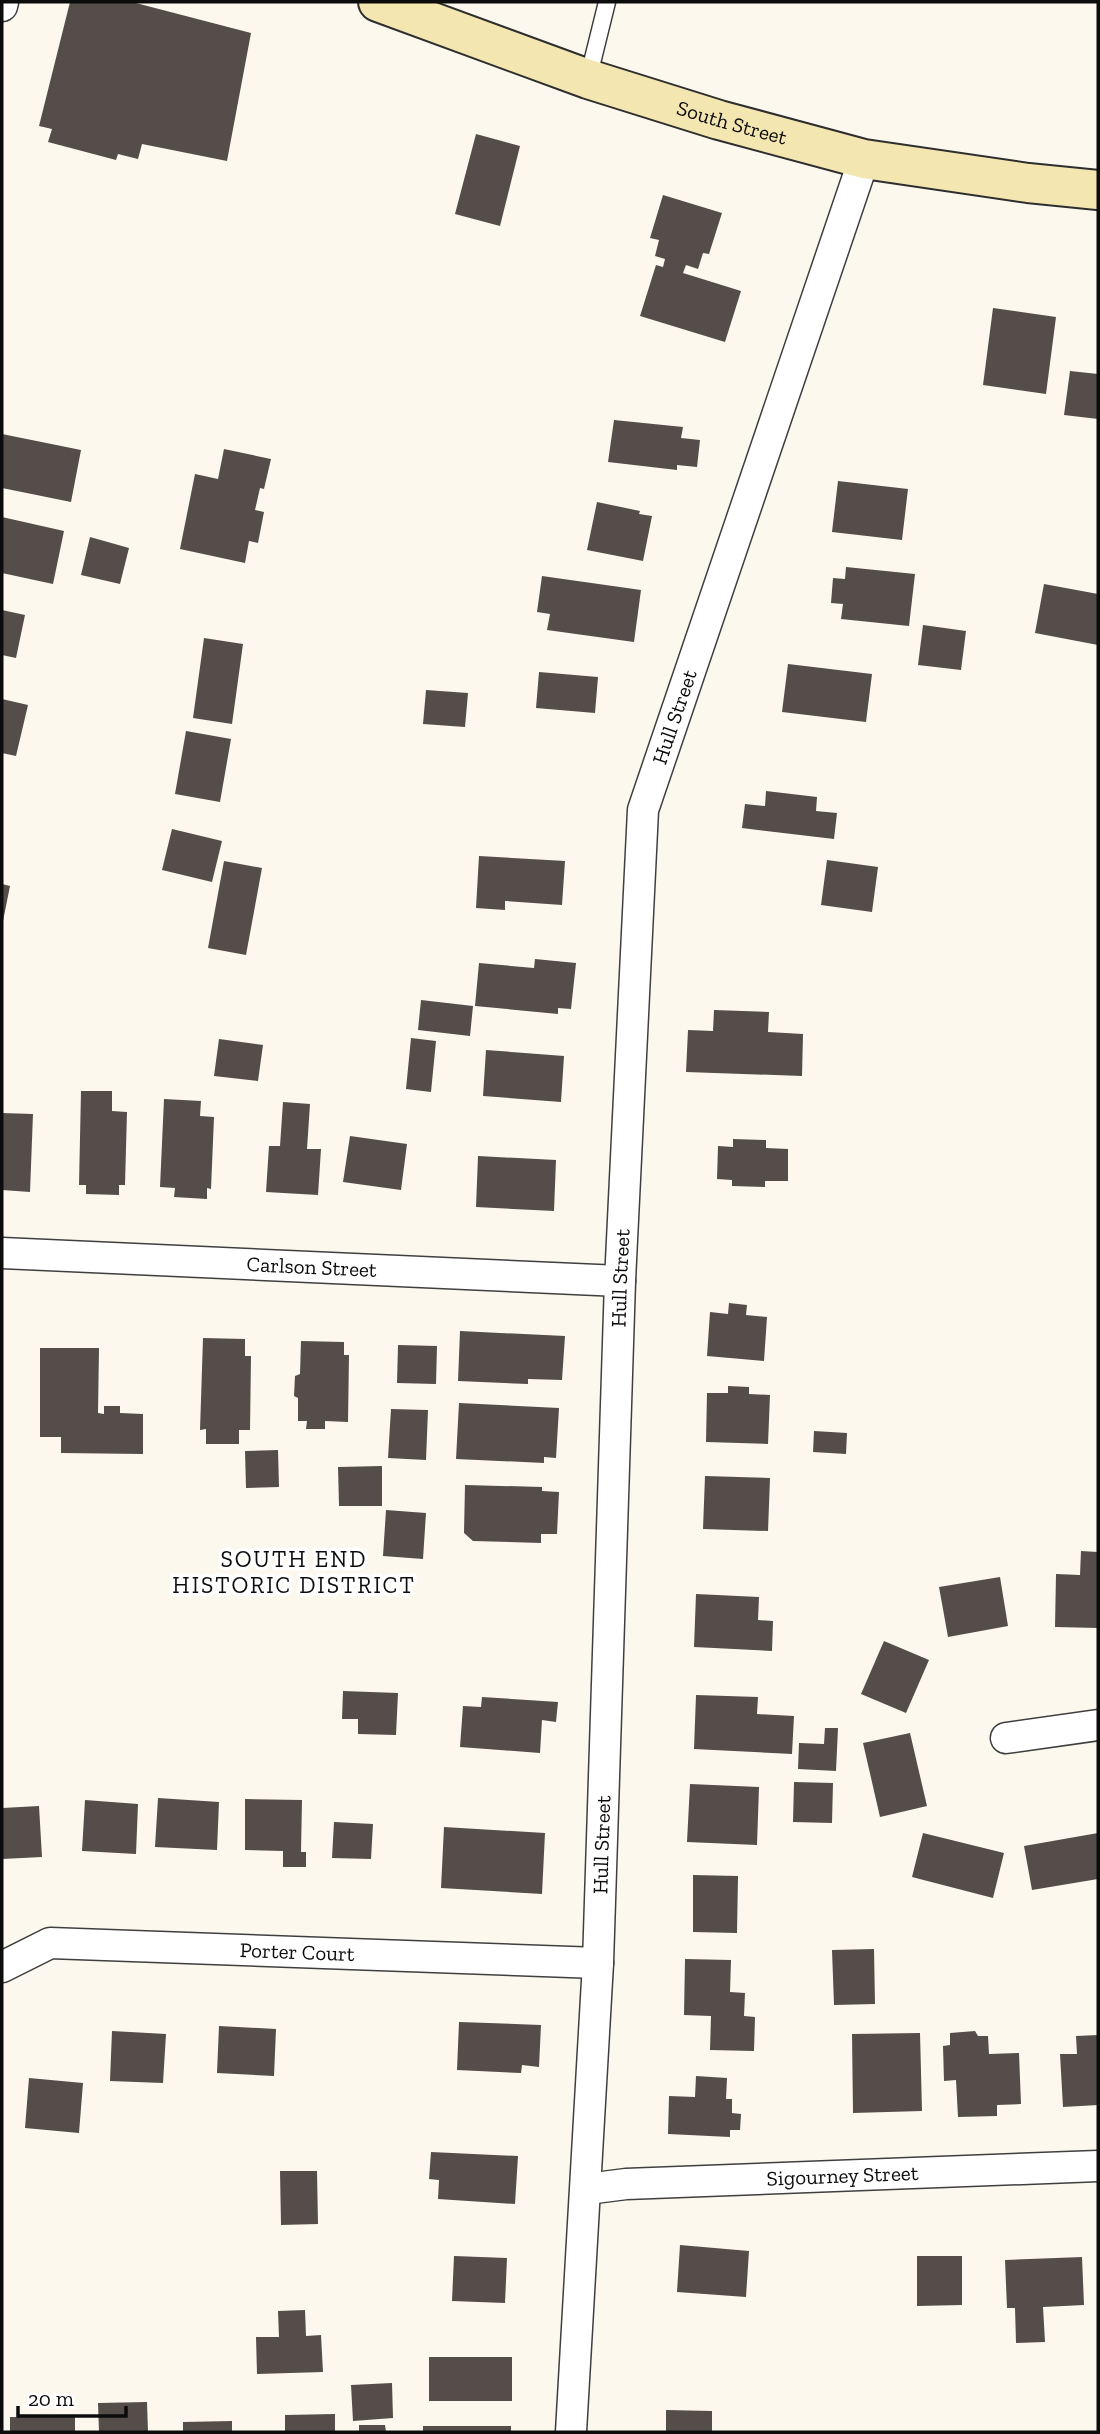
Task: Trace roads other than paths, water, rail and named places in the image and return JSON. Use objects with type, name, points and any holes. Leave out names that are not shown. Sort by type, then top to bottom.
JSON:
[{"type":"main road","name":"South Street","points":[[378,2],[588,79],[719,120],[864,159],[1028,183],[1098,190]]},
{"type":"street","name":"Hull Street","points":[[571,2432],[598,1963],[620,1281],[643,810],[850,207],[864,159]]},
{"type":"street","name":"Carlson Street","points":[[2,1253],[620,1281]]},
{"type":"street","points":[[1006,1738],[1098,1725]]},
{"type":"street","name":"Porter Court","points":[[2,1967],[50,1943],[598,1963]]},
{"type":"street","name":"Sigourney Street","points":[[587,2189],[626,2184],[1098,2166]]},
{"type":"lane","points":[[588,79],[607,2]]},
{"type":"district","name":"SOUTH END HISTORIC DISTRICT","points":[[294,1572]]}]
